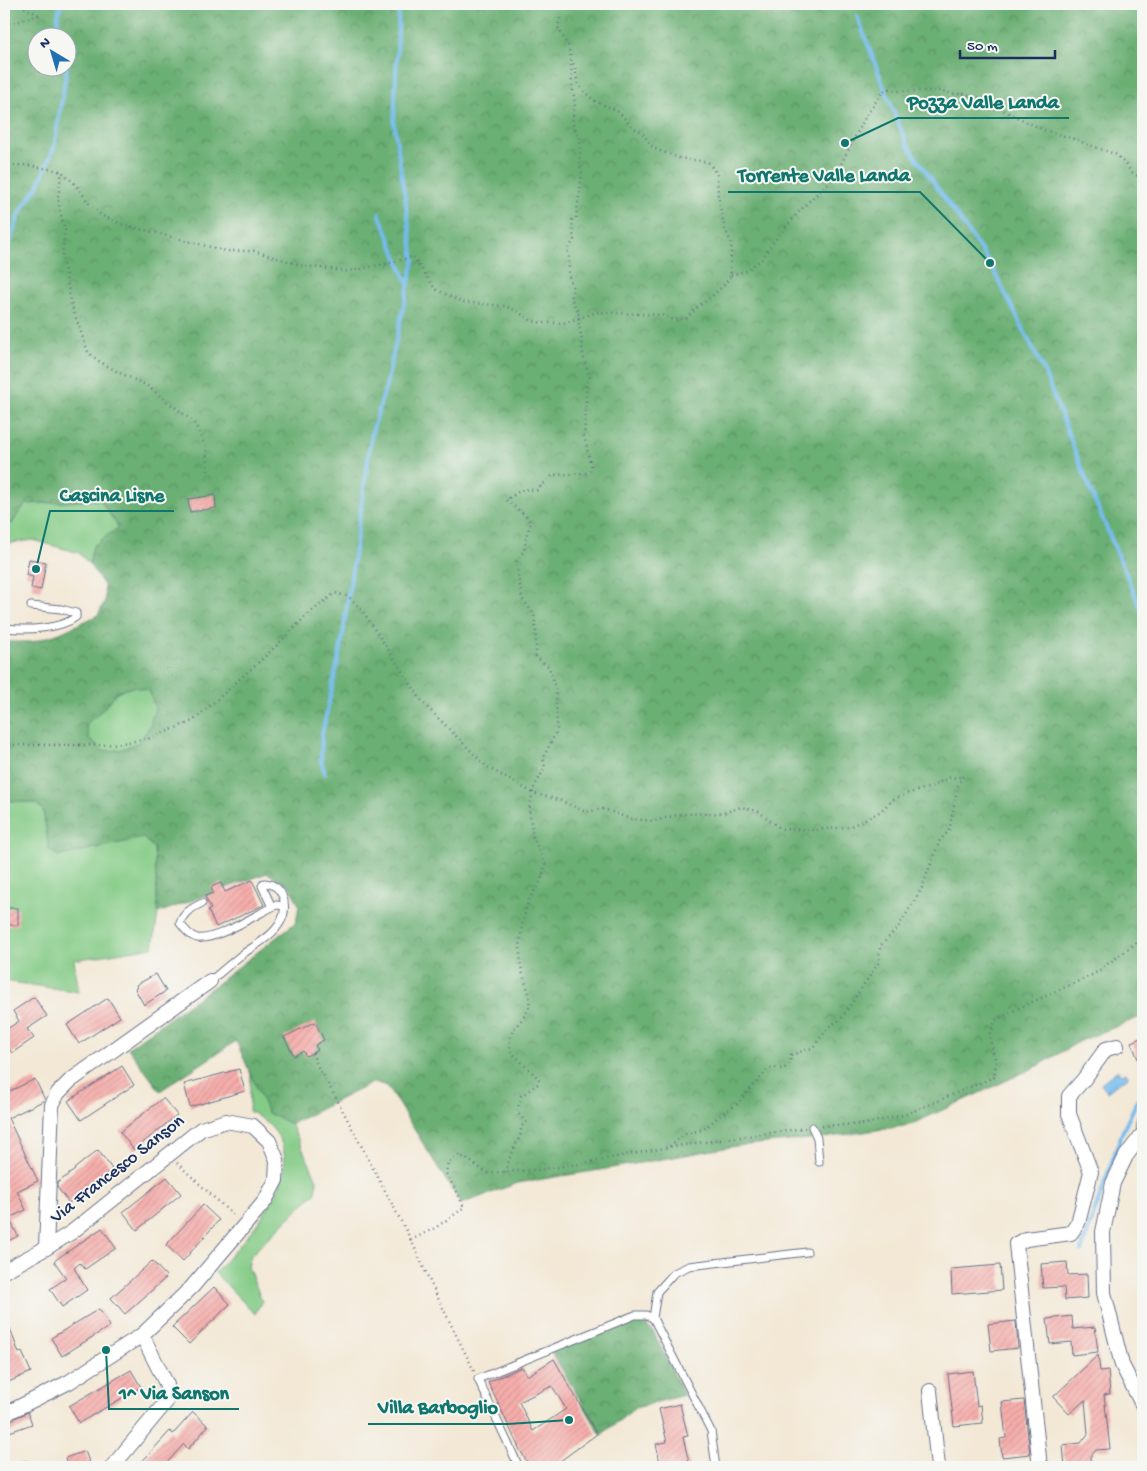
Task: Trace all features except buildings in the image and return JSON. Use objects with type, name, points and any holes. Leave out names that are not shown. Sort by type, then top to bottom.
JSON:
[{"type":"street","points":[[46,1248],[52,1104],[58,1094],[70,1081],[210,981]]},
{"type":"street","points":[[1040,1467],[1016,1244],[1026,1239],[1070,1233],[1078,1224],[1091,1172],[1069,1114],[1069,1096],[1084,1080],[1106,1049],[1117,1046]]},
{"type":"street","name":"Via Francesco Sanson","points":[[4,1270],[72,1232],[202,1129],[226,1120],[253,1126],[269,1141],[277,1160],[276,1180],[265,1201],[192,1288],[142,1335],[69,1382],[4,1414]]},
{"type":"street","points":[[1142,1136],[1126,1156],[1113,1183],[1103,1232],[1104,1292],[1122,1365],[1143,1406]]},
{"type":"street","points":[[112,1467],[166,1402],[167,1385],[142,1335]]},
{"type":"street","points":[[930,1391],[938,1467]]},
{"type":"lane","points":[[4,628],[22,630],[68,623],[76,617],[76,613],[69,611],[31,606]]},
{"type":"lane","points":[[210,981],[272,932],[281,922],[284,913],[284,900],[281,892],[267,882],[262,886],[272,907]]},
{"type":"lane","points":[[202,903],[187,911],[180,923],[188,933],[196,938],[210,937],[276,905],[284,906]]},
{"type":"lane","points":[[812,1127],[817,1138],[819,1162]]},
{"type":"lane","points":[[716,1467],[710,1431],[653,1318],[657,1292],[674,1273],[689,1266],[807,1252]]},
{"type":"lane","points":[[519,1467],[478,1379],[635,1314],[653,1318]]},
{"type":"lane","points":[[6,1467],[26,1464],[37,1467]]},
{"type":"path","points":[[4,24],[38,15],[19,4]]},
{"type":"path","points":[[505,1172],[521,1134],[521,1127],[526,1122],[516,1112],[521,1096],[538,1084],[539,1079],[510,1051],[511,1034],[525,1017],[530,1005],[528,990],[523,977],[520,943],[529,900],[546,865],[533,836],[529,809],[533,793],[545,767],[543,758],[556,730],[556,691],[549,667],[536,657],[534,614],[522,599],[516,562],[524,551],[527,533],[531,524],[526,516],[506,500],[524,489],[537,490],[553,475],[586,473],[590,470],[591,465],[584,436],[586,384],[590,376],[582,356],[579,312],[571,297],[573,287],[568,273],[570,257],[567,249],[574,241],[572,220],[576,218],[582,175],[580,166],[580,138],[572,123],[575,104],[571,58],[568,46],[558,27],[564,4]]},
{"type":"path","points":[[571,58],[576,68],[578,85],[593,100],[619,112],[632,127],[642,132],[653,148],[679,158],[708,162],[717,174],[718,195],[725,230],[732,244],[731,275]]},
{"type":"path","points":[[4,166],[26,165],[59,171],[70,178],[87,201],[101,215],[121,224],[226,251],[254,251],[304,266],[346,271],[398,261],[413,256],[435,289],[462,302],[504,306],[515,310],[532,321],[544,323],[564,323],[597,312],[662,315],[674,320],[687,318],[696,308],[718,291],[731,275],[746,271],[762,259],[785,227],[829,182],[840,166],[866,116],[883,92],[889,89],[897,91],[938,91],[964,94],[988,100],[990,104],[1044,130],[1117,155],[1143,180]]},
{"type":"path","points":[[59,171],[61,176],[58,198],[65,230],[62,256],[72,307],[88,352],[111,368],[146,385],[194,422],[206,447],[208,471]]},
{"type":"path","points":[[4,744],[103,745],[122,743],[148,739],[193,721],[308,614],[335,593],[348,596],[362,610],[424,704],[486,767],[533,793],[559,800],[586,812],[604,810],[632,819],[655,821],[680,814],[723,813],[741,807],[758,811],[781,829],[814,830],[849,827],[878,813],[894,799],[909,792],[930,787],[950,777],[964,776],[958,785],[949,831],[940,840],[921,890],[897,929],[880,946],[880,962],[841,1020],[830,1026],[812,1048],[791,1055],[790,1062],[784,1069],[768,1069],[736,1105],[704,1129],[686,1134],[669,1147]]},
{"type":"path","points":[[412,1240],[435,1228],[464,1208],[446,1173],[448,1162],[459,1155],[487,1173],[537,1170],[669,1147],[812,1127],[866,1124],[907,1114],[994,1077],[996,1063],[990,1033],[996,1020],[1094,974],[1143,938]]},
{"type":"path","points":[[312,1053],[412,1240],[433,1288],[478,1379]]},
{"type":"path","points":[[169,1155],[245,1226]]},
{"type":"green space","points":[[4,4],[1143,4],[1143,1016],[1080,1041],[1038,1066],[910,1125],[830,1137],[736,1146],[518,1183],[461,1204],[387,1086],[374,1082],[291,1124],[268,1113],[236,1041],[160,1091],[128,1048],[214,986],[296,922],[299,905],[289,885],[267,873],[158,913],[154,848],[143,838],[59,856],[49,850],[43,810],[35,803],[4,800],[4,642],[32,642],[60,633],[98,615],[105,601],[104,585],[89,564],[93,546],[119,527],[100,500],[27,504],[11,525],[4,517]],"holes":[[[133,687],[149,690],[155,708],[149,728],[139,742],[120,750],[103,751],[89,738],[86,724],[110,701],[116,692]]]},
{"type":"green space","points":[[100,500],[119,528],[93,546],[89,564],[79,553],[33,540],[4,544],[4,517],[12,524],[27,504]]},
{"type":"green space","points":[[4,544],[6,572],[4,576]]},
{"type":"green space","points":[[133,687],[149,690],[155,708],[149,728],[139,742],[120,750],[103,751],[89,738],[86,724],[110,701],[116,692]]},
{"type":"green space","points":[[4,800],[35,803],[44,810],[49,850],[59,856],[143,838],[154,848],[158,913],[153,947],[74,960],[79,992],[4,981]]},
{"type":"green space","points":[[251,1072],[268,1113],[291,1124],[317,1180],[316,1192],[251,1255],[248,1267],[262,1301],[255,1314],[215,1273],[241,1244],[268,1208],[278,1189],[284,1170],[284,1151],[276,1133],[267,1123],[249,1111]]},
{"type":"green space","points":[[1143,1101],[1143,1124],[1134,1125]]},
{"type":"green space","points":[[630,1320],[641,1322],[653,1331],[684,1395],[635,1408],[601,1435],[551,1351]]},
{"type":"water","points":[[1118,1070],[1120,1074],[1126,1073],[1128,1077],[1107,1092],[1101,1083]]},
{"type":"waterway","points":[[61,28],[58,14],[62,4]]},
{"type":"waterway","points":[[325,774],[321,760],[322,734],[341,647],[372,432],[386,386],[414,260],[394,123],[399,4]]},
{"type":"waterway","points":[[857,16],[908,146],[990,263],[1043,369],[1090,489],[1143,614]]},
{"type":"waterway","points":[[4,258],[20,212],[38,186],[54,147],[65,78]]},
{"type":"waterway","points":[[379,214],[408,284]]},
{"type":"waterway","points":[[1081,1251],[1122,1133],[1143,1088]]},
{"type":"place","name":"Pozza Valle Landa","points":[[845,143]]},
{"type":"place","name":"Torrente Valle Landa","points":[[990,263]]},
{"type":"place","name":"Cascina Lisne","points":[[36,569]]},
{"type":"place","name":"1^ Via Sanson","points":[[106,1350]]},
{"type":"place","name":"Villa Barboglio","points":[[569,1420]]}]
